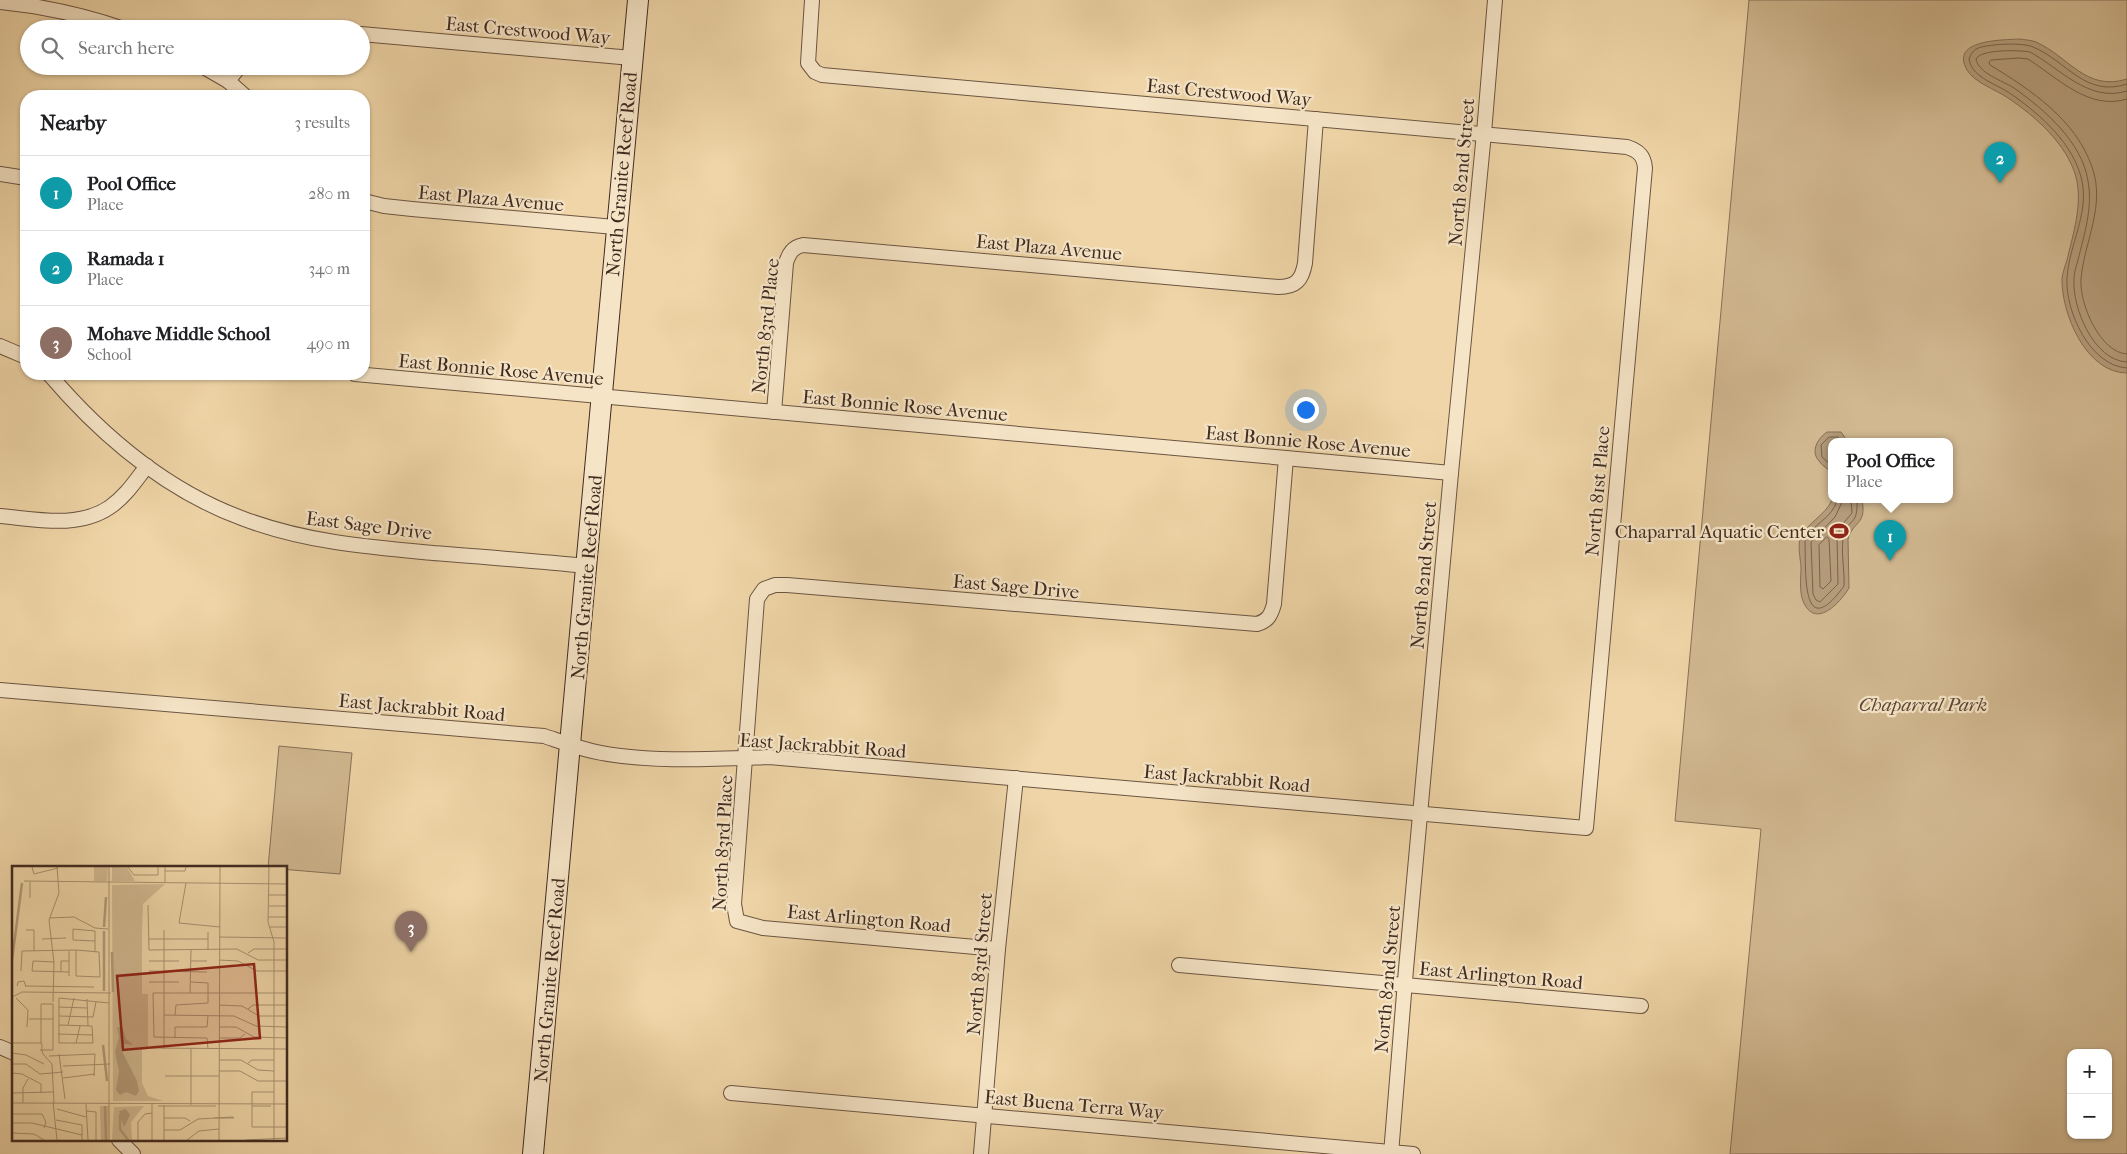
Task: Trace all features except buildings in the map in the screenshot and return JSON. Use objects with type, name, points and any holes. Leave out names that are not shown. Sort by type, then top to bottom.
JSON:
[{"type":"street","name":"North Granite Reef Road","points":[[534,1154],[616,227],[638,0]]},
{"type":"street","name":"East Crestwood Way","points":[[812,0],[807,57],[810,68],[822,75],[1627,147],[1642,156]]},
{"type":"street","name":"North 82nd Street","points":[[1391,1153],[1404,985],[1495,0]]},
{"type":"street","points":[[0,2],[36,5],[98,20]]},
{"type":"street","name":"East Crestwood Way","points":[[370,35],[632,58]]},
{"type":"street","points":[[218,75],[238,90]]},
{"type":"street","points":[[228,81],[233,75]]},
{"type":"street","name":"East Plaza Avenue","points":[[796,247],[811,244],[1288,287],[1298,283],[1303,274],[1305,264],[1316,118]]},
{"type":"street","name":"North 81st Place","points":[[1586,828],[1645,168],[1642,156]]},
{"type":"street","points":[[0,174],[20,177]]},
{"type":"street","name":"East Plaza Avenue","points":[[370,202],[412,210],[616,227]]},
{"type":"street","name":"North 83rd Place","points":[[774,412],[786,263],[796,247]]},
{"type":"street","points":[[0,346],[20,354]]},
{"type":"street","name":"East Bonnie Rose Avenue","points":[[370,375],[1451,473]]},
{"type":"street","name":"East Sage Drive","points":[[54,380],[97,425],[147,466],[192,495],[225,511],[282,532],[348,546],[587,566]]},
{"type":"street","name":"East Sage Drive","points":[[764,588],[774,585],[787,585],[1247,624],[1266,621],[1271,614],[1274,604],[1286,458]]},
{"type":"street","points":[[0,516],[68,521],[90,517],[111,506],[127,491],[147,466]]},
{"type":"street","name":"North 83rd Place","points":[[737,921],[734,904],[755,611],[757,599],[764,588]]},
{"type":"street","name":"East Jackrabbit Road","points":[[0,690],[544,736],[592,751],[627,756],[683,759],[769,757],[1586,828]]},
{"type":"street","name":"North 83rd Street","points":[[980,1154],[998,948],[1016,778]]},
{"type":"street","name":"East Arlington Road","points":[[737,921],[763,928],[998,948]]},
{"type":"street","name":"East Arlington Road","points":[[1180,965],[1641,1006]]},
{"type":"street","points":[[0,1048],[12,1052]]},
{"type":"street","name":"East Buena Terra Way","points":[[731,1093],[1413,1154]]},
{"type":"street","points":[[121,1142],[133,1154]]},
{"type":"green space","name":"Chaparral Park","points":[[1749,0],[2127,0],[2127,1154],[1730,1154],[1761,829],[1675,821]]},
{"type":"green space","points":[[279,746],[352,753],[340,874],[288,870],[288,866],[268,866]]},
{"type":"water","points":[[2020,39],[2034,41],[2047,48],[2089,77],[2100,81],[2113,82],[2127,79],[2127,373],[2112,370],[2099,363],[2088,352],[2071,323],[2066,308],[2062,278],[2078,208],[2078,187],[2072,165],[2058,142],[2039,122],[2008,98],[1975,79],[1967,70],[1963,60],[1965,52],[1981,43]]},
{"type":"water","points":[[1827,432],[1841,432],[1845,438],[1828,438],[1828,470],[1820,463],[1815,453],[1816,445]]},
{"type":"water","points":[[1830,503],[1862,503],[1863,514],[1848,539],[1849,588],[1834,606],[1820,614],[1808,609],[1803,601],[1799,542],[1806,529]]},
{"type":"place","name":"Ramada 1","points":[[2000,183]]},
{"type":"place","name":"Chaparral Aquatic Center","points":[[1839,531]]},
{"type":"place","name":"Pool Office","points":[[1890,561]]},
{"type":"place","name":"Mohave Middle School","points":[[411,952]]}]
